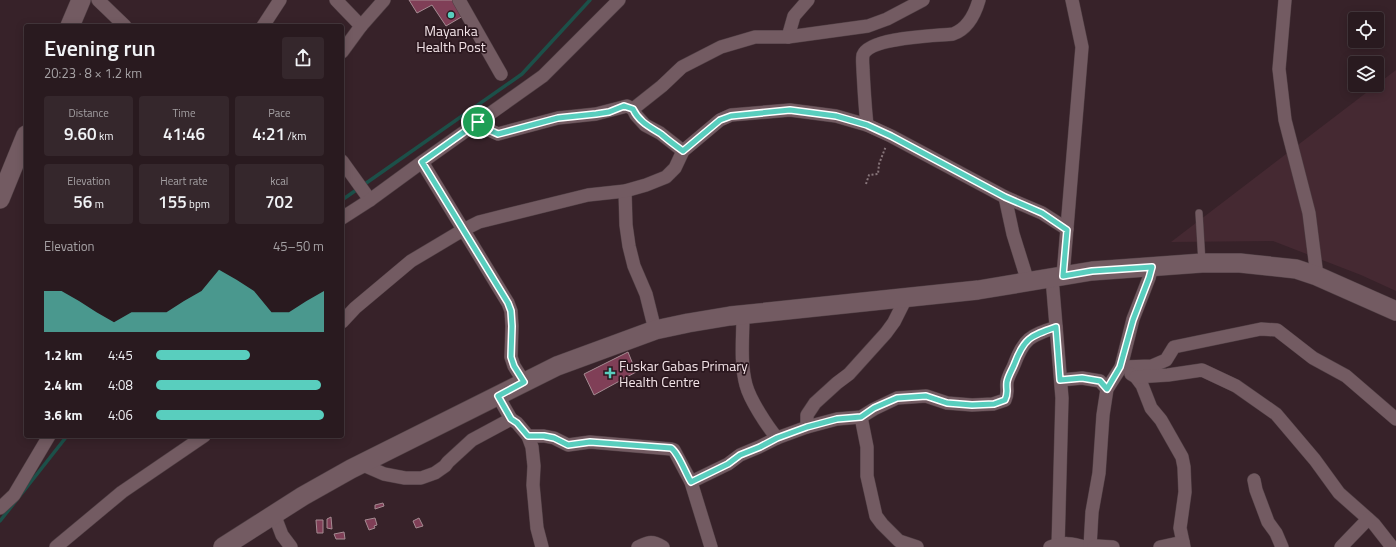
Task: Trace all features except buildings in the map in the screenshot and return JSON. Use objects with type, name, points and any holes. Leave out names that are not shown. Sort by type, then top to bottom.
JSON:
[{"type":"street","points":[[71,24],[81,0]]},
{"type":"street","points":[[98,0],[123,24]]},
{"type":"street","points":[[264,24],[280,0]]},
{"type":"street","points":[[336,0],[361,26]]},
{"type":"street","points":[[344,49],[361,26],[384,0]]},
{"type":"street","points":[[459,0],[501,74]]},
{"type":"street","points":[[344,216],[368,197],[422,162],[543,76],[619,0]]},
{"type":"street","points":[[788,37],[794,16],[808,0]]},
{"type":"street","points":[[633,109],[662,86],[682,67],[721,47],[755,37],[788,37],[868,26],[887,19],[923,0]]},
{"type":"street","points":[[867,125],[864,85],[864,53],[878,44],[895,40],[953,34],[961,31],[973,16],[979,0]]},
{"type":"street","points":[[1072,0],[1082,47],[1067,230],[1057,277],[1056,327],[1062,398],[1055,546],[1072,543],[1084,547]]},
{"type":"street","points":[[1285,0],[1279,69],[1285,120],[1309,213],[1317,276]]},
{"type":"street","points":[[478,122],[487,129],[498,134],[558,118],[609,112],[624,106],[633,109],[645,125],[660,133],[683,151]]},
{"type":"street","points":[[344,320],[355,308],[411,261],[463,230],[479,222],[588,195],[625,191],[666,177],[675,168],[683,151],[720,120],[731,116],[790,110],[836,116],[867,125],[891,136],[1005,197],[1042,213],[1067,230]]},
{"type":"street","points":[[0,200],[24,140]]},
{"type":"street","points":[[422,162],[508,303],[511,311],[512,326],[511,357],[514,366],[524,382]]},
{"type":"street","points":[[344,164],[368,197]]},
{"type":"street","points":[[625,191],[628,246],[634,266],[646,294],[656,330]]},
{"type":"street","points":[[1005,197],[1013,234],[1028,282]]},
{"type":"street","points":[[223,547],[303,496],[361,464],[557,366],[656,330],[688,323],[743,314],[978,290],[1092,271],[1202,263],[1240,263],[1296,269],[1317,276],[1396,311]]},
{"type":"street","points":[[1090,547],[1092,512],[1099,473],[1103,415],[1107,389],[1120,367],[1133,320],[1152,267]]},
{"type":"street","points":[[807,427],[807,415],[815,403],[849,374],[886,333],[894,322],[906,298]]},
{"type":"street","points":[[743,314],[743,356],[746,386],[770,430],[777,438]]},
{"type":"street","points":[[691,482],[728,464],[740,455],[777,438],[807,427],[837,419],[861,417],[874,408],[897,398],[926,396],[947,403],[972,405],[994,404],[1005,400],[1008,394],[1007,382],[1021,348],[1026,341],[1034,335],[1056,327]]},
{"type":"street","points":[[1120,367],[1152,366],[1166,360],[1174,347],[1261,330],[1277,330],[1313,358],[1346,376],[1396,419]]},
{"type":"street","points":[[1120,367],[1136,377],[1142,385],[1151,408],[1161,420],[1182,457],[1185,492],[1180,528],[1183,545],[1160,547]]},
{"type":"street","points":[[1136,377],[1168,375],[1202,370],[1236,386],[1276,414],[1315,460],[1339,493],[1392,540]]},
{"type":"street","points":[[1060,380],[1082,378],[1100,381],[1107,389]]},
{"type":"street","points":[[498,396],[511,419],[517,423],[528,436],[532,447],[534,466],[533,485],[537,528],[542,547]]},
{"type":"street","points":[[861,417],[867,447],[867,476],[876,516],[899,541],[917,547]]},
{"type":"street","points":[[361,464],[384,474],[404,478],[421,478],[435,473],[445,466],[472,440],[511,419]]},
{"type":"street","points":[[528,436],[544,436],[554,438],[568,445],[590,442],[671,448],[677,455],[691,482],[711,547]]},
{"type":"street","points":[[0,508],[14,495],[48,438]]},
{"type":"street","points":[[56,547],[122,492],[201,438]]},
{"type":"street","points":[[1254,480],[1256,490],[1268,522],[1276,533],[1282,547]]},
{"type":"street","points":[[274,514],[282,535],[291,547]]},
{"type":"street","points":[[1341,547],[1368,518]]},
{"type":"street","points":[[646,545],[657,543],[663,547]]},
{"type":"street","points":[[1094,547],[1113,547]]},
{"type":"lane","points":[[1199,213],[1202,263]]},
{"type":"path","points":[[866,184],[869,176],[878,174],[879,164],[891,136]]},
{"type":"shaded area","points":[[1396,70],[1396,291],[1361,275],[1273,241],[1171,242],[1367,92],[1384,92],[1384,79]]},
{"type":"waterway","points":[[344,199],[522,74],[590,0]]},
{"type":"waterway","points":[[0,521],[65,438]]},
{"type":"place","name":"Mayanka Health Post","points":[[451,15]]},
{"type":"place","name":"Fuskar Gabas Primary Health Centre","points":[[610,373]]},
{"type":"route","points":[[627,106],[633,109],[645,125],[660,133],[683,151],[720,120],[731,116],[790,110],[836,116],[867,125],[891,136],[1005,197],[1042,213],[1067,230],[1063,276],[1092,271],[1152,267],[1133,320],[1120,367],[1107,389],[1100,381],[1082,378],[1060,380],[1056,327],[1034,335],[1026,341],[1021,348],[1007,382],[1008,394],[1005,400],[994,404],[972,405],[947,403],[926,396],[897,398],[874,408],[861,417],[837,419],[807,427],[777,438],[736,457],[728,464],[691,482],[677,455],[671,448],[590,442],[568,445],[554,438],[544,436],[528,436],[517,423],[511,419],[498,396],[524,382],[514,366],[511,357],[511,311],[508,303],[486,270],[422,162],[478,122],[487,129],[498,134],[558,118],[609,112],[627,106]]}]
